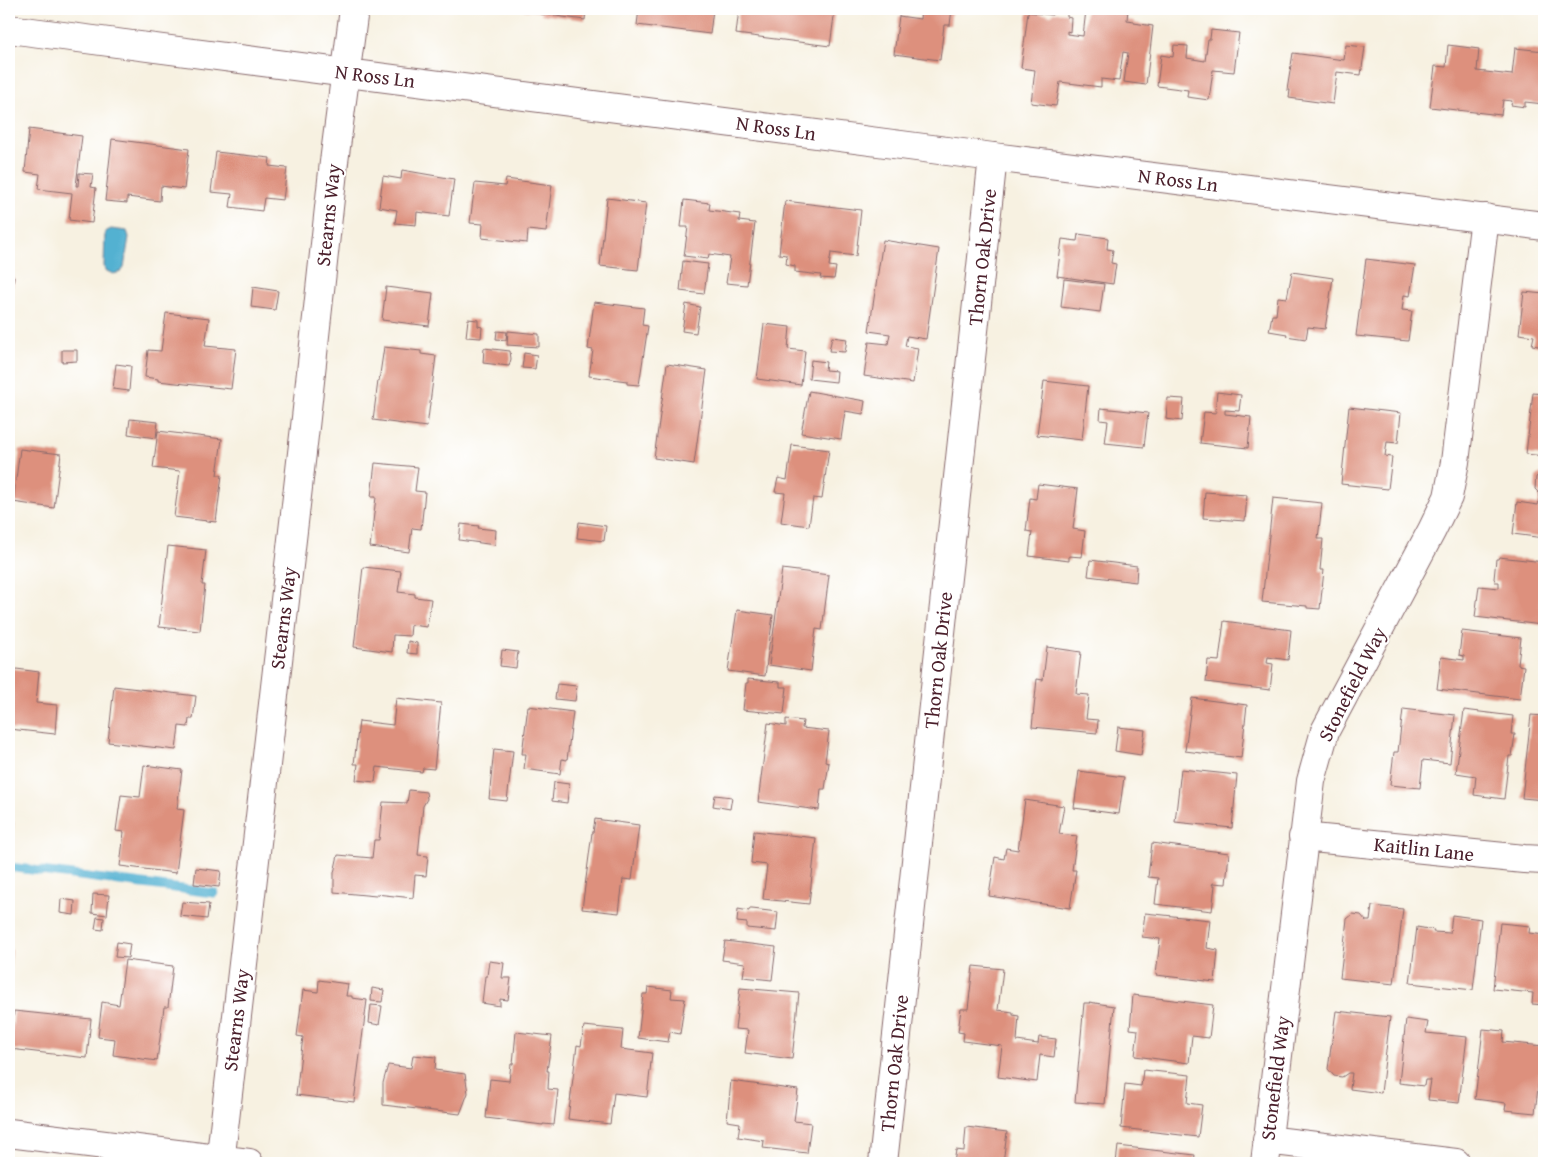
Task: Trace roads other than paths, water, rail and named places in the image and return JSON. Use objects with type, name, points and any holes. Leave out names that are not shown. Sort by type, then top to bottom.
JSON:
[{"type":"street","name":"Stearns Way","points":[[220,1162],[345,72],[354,9]]},
{"type":"street","name":"N Ross Ln","points":[[9,28],[993,157],[1544,226]]},
{"type":"street","name":"Thorn Oak Drive","points":[[883,1163],[993,157]]},
{"type":"street","name":"Stonefield Way","points":[[1266,1152],[1311,780],[1325,731],[1448,497],[1485,218]]},
{"type":"street","name":"Kaitlin Lane","points":[[1304,838],[1524,860],[1544,860]]},
{"type":"street","points":[[9,1133],[220,1162],[249,1163]]},
{"type":"street","points":[[1266,1152],[1456,1163]]},
{"type":"water","points":[[111,229],[127,231],[129,237],[124,268],[121,272],[113,274],[105,270],[104,266],[105,232]]},
{"type":"waterway","points":[[9,867],[214,893]]}]
